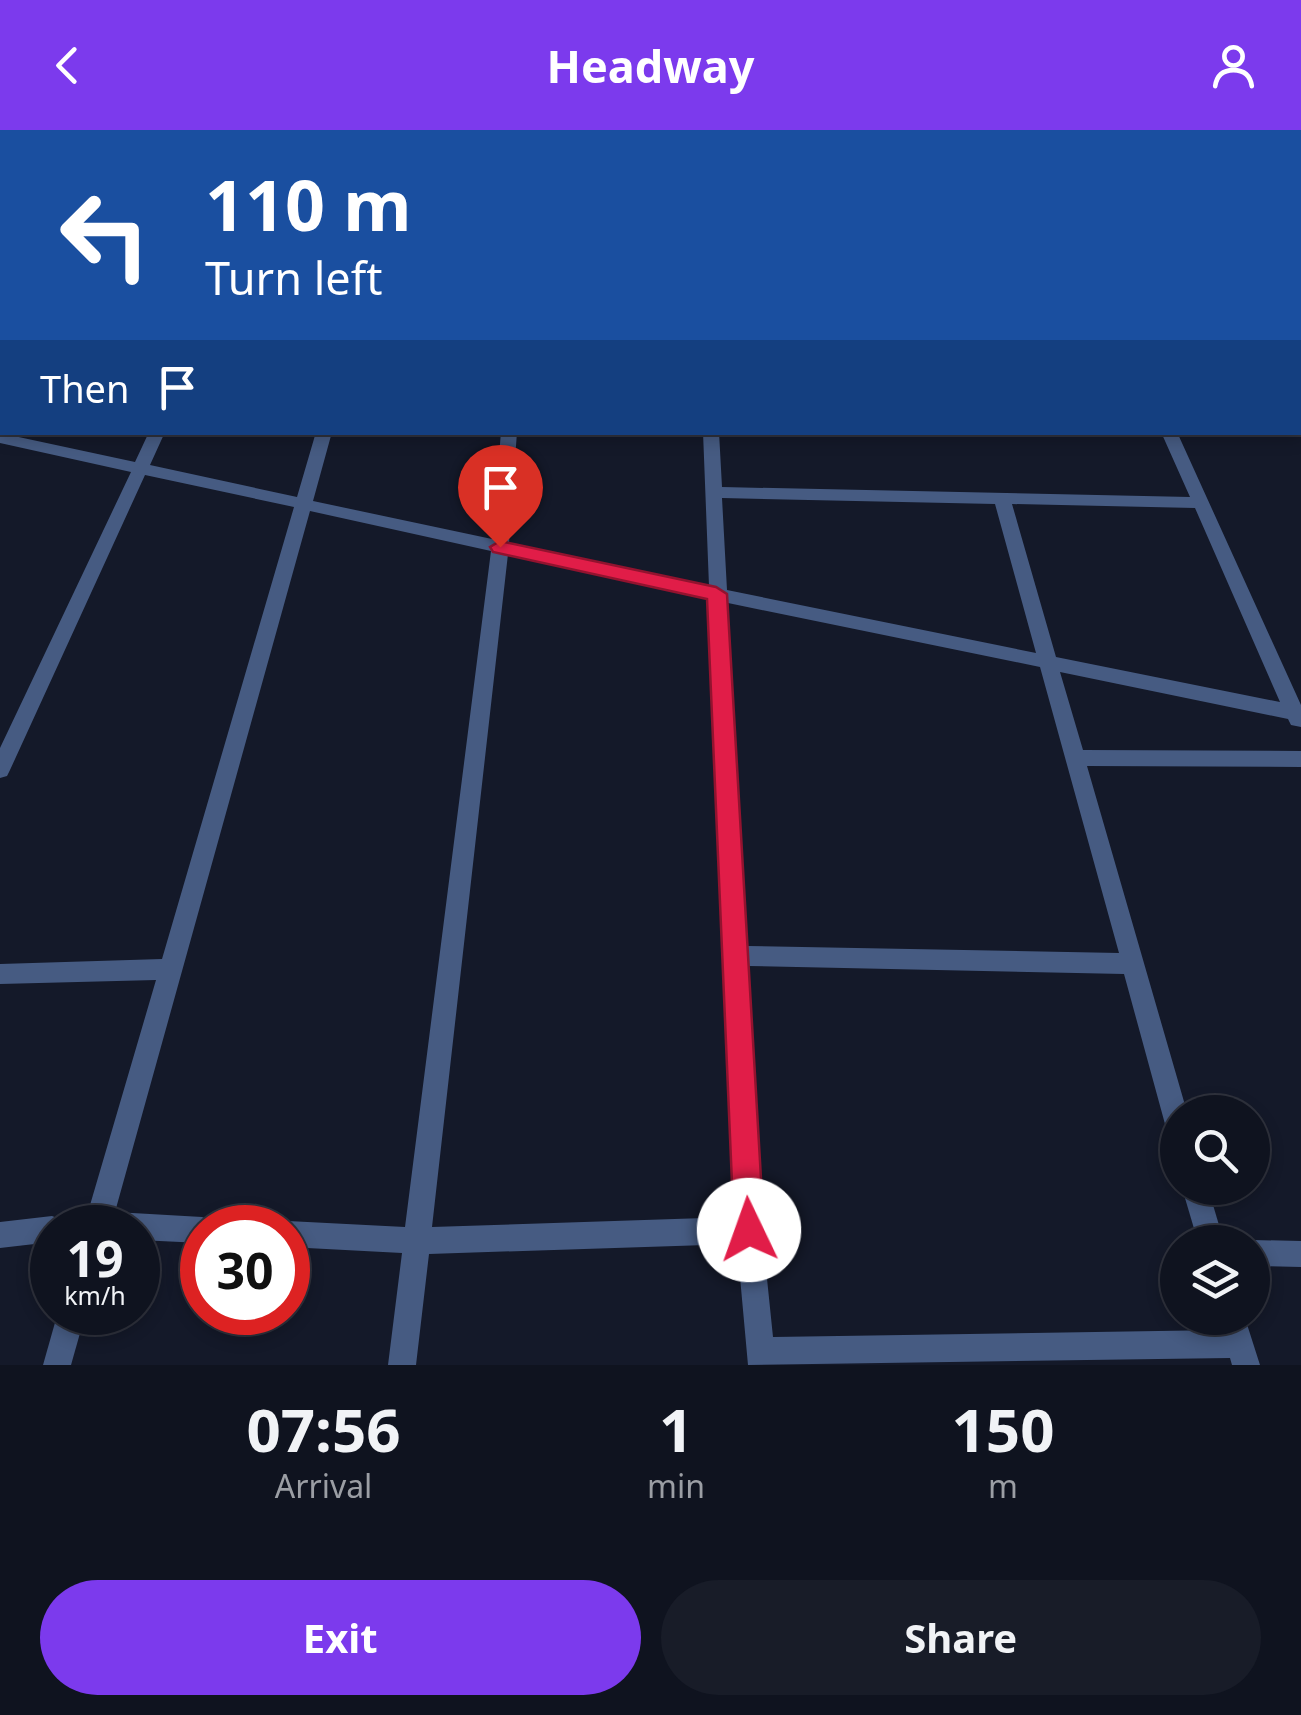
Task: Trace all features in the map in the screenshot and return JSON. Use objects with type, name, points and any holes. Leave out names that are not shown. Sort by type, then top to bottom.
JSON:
[{"type":"street","points":[[0,770],[157,435]]},
{"type":"street","points":[[103,1205],[323,435]]},
{"type":"street","points":[[402,1365],[500,547],[510,435]]},
{"type":"street","points":[[712,435],[716,594],[749,1230],[762,1358],[1238,1342]]},
{"type":"street","points":[[1170,435],[1299,718]]},
{"type":"street","points":[[0,438],[1299,718]]},
{"type":"street","points":[[713,492],[1200,503]]},
{"type":"street","points":[[1002,498],[1170,1095]]},
{"type":"street","points":[[1075,758],[1301,760]]},
{"type":"street","points":[[735,956],[1133,964]]},
{"type":"street","points":[[0,974],[170,968]]},
{"type":"street","points":[[310,1235],[418,1241],[749,1230]]},
{"type":"street","points":[[0,1234],[30,1231]]},
{"type":"street","points":[[1270,1254],[1301,1254]]},
{"type":"street","points":[[57,1365],[65,1335]]},
{"type":"route","points":[[500,547],[716,594],[749,1230]]}]
